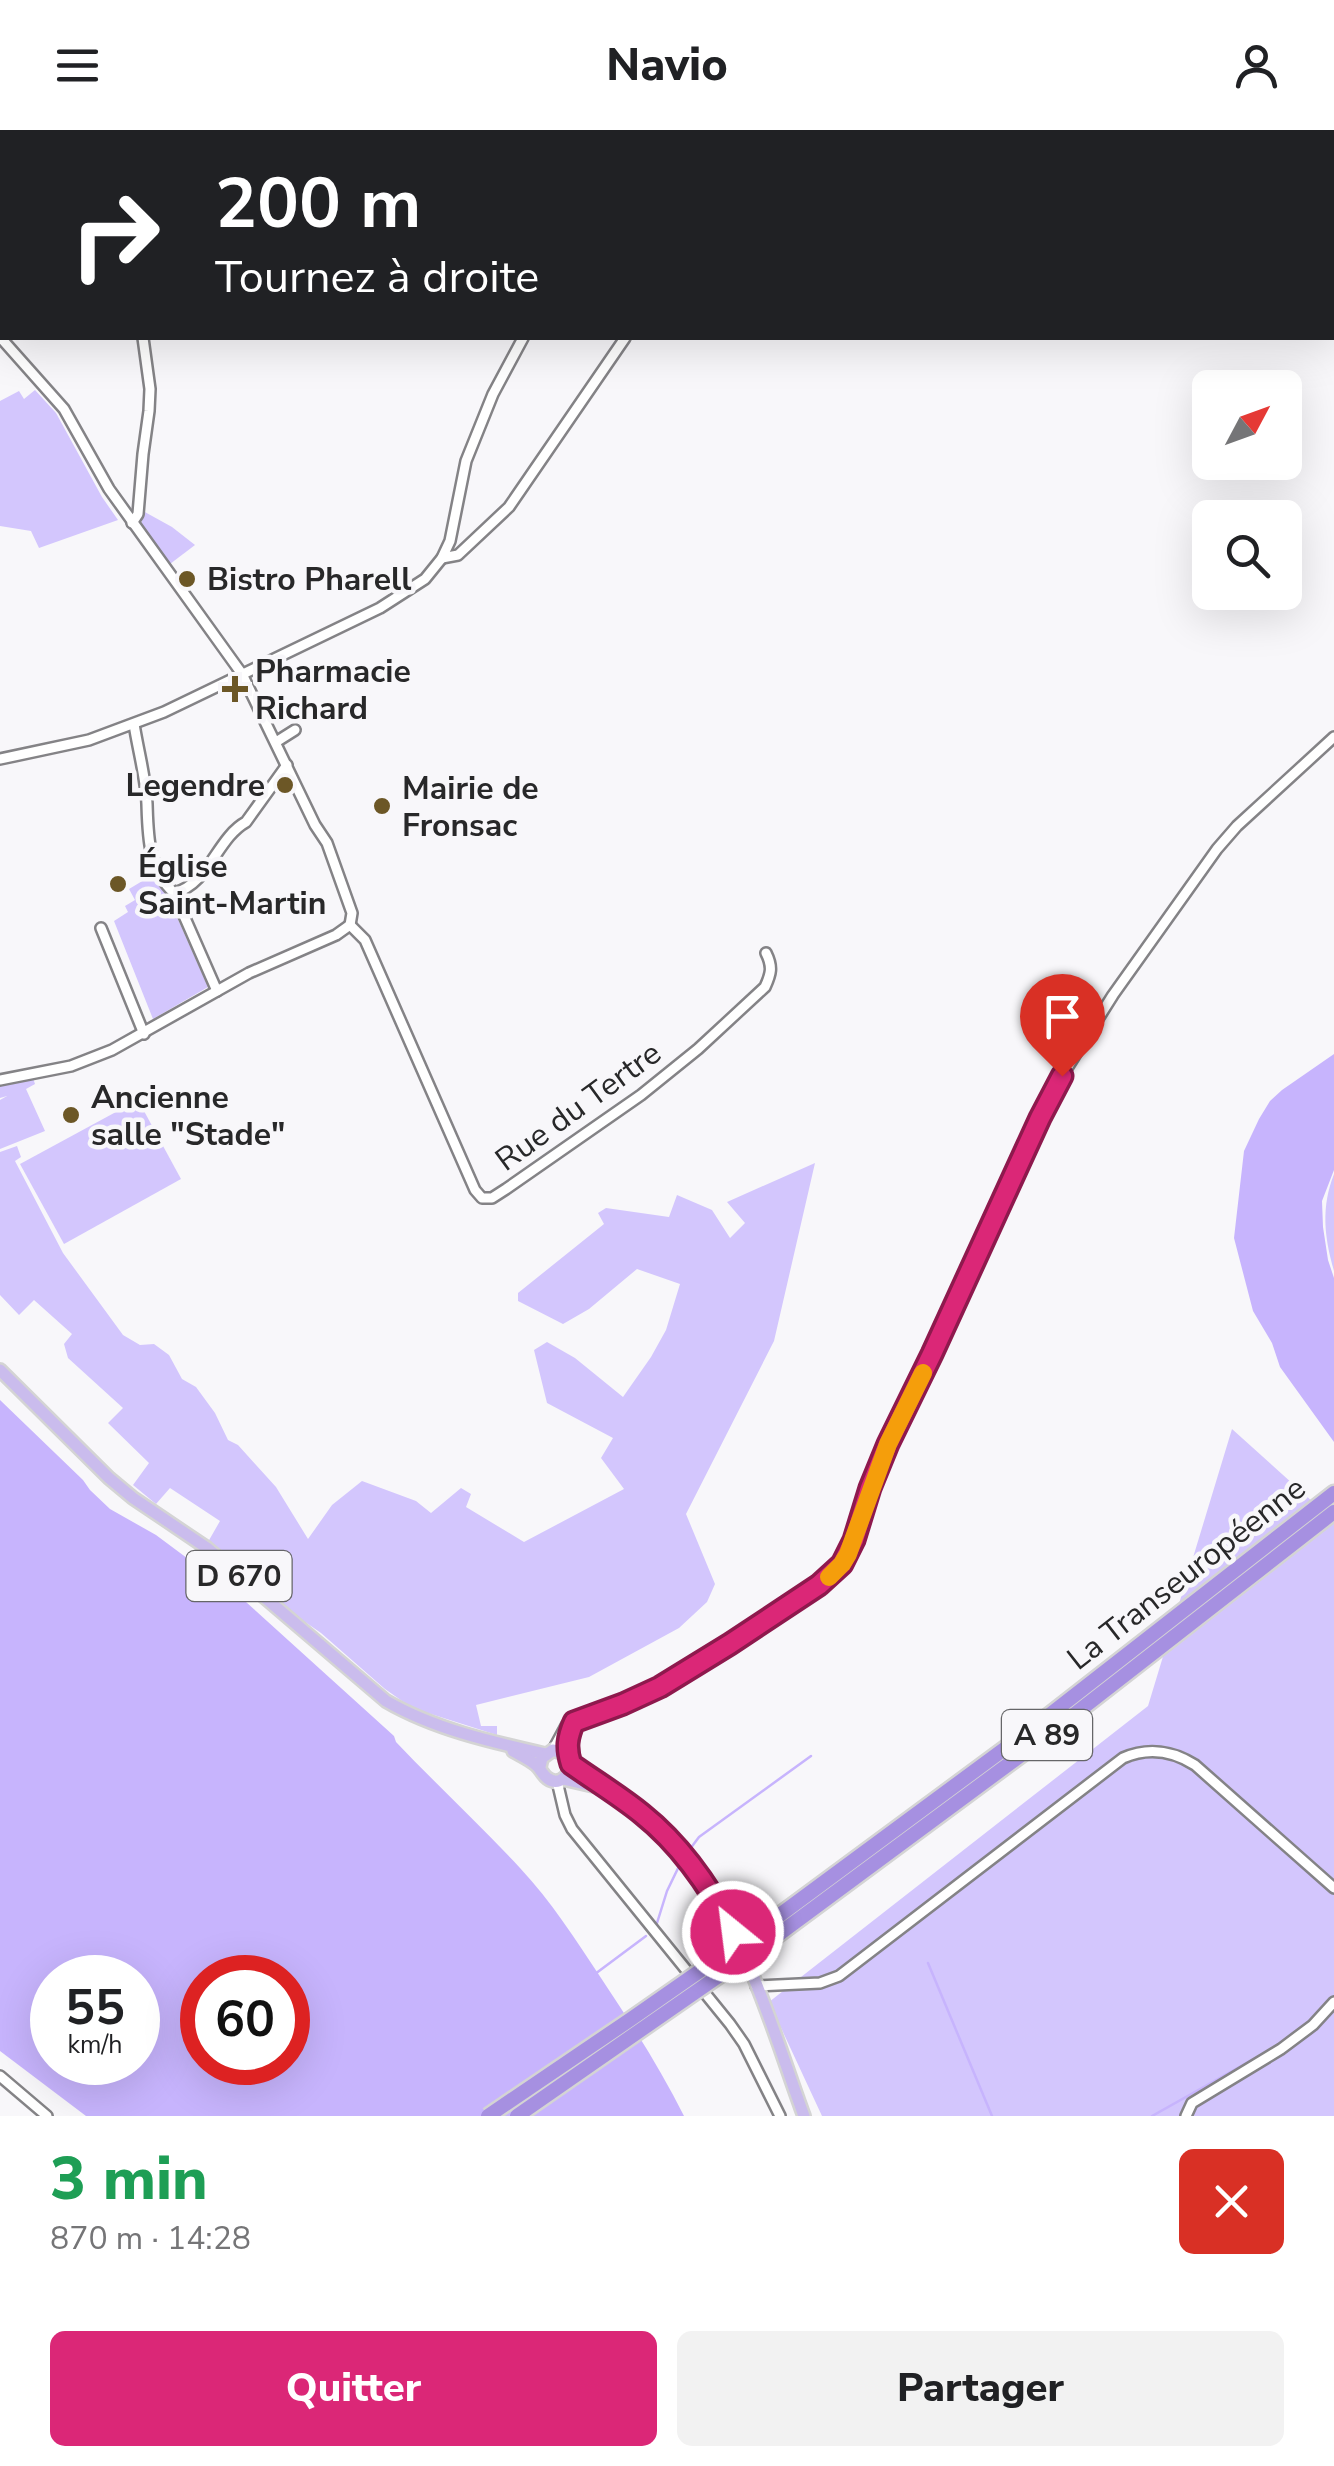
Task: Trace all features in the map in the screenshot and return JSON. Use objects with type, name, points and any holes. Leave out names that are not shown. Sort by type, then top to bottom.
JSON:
[{"type":"highway","name":"La Transeuropéenne","points":[[517,2116],[1044,1738],[1306,1525],[1334,1492]]},
{"type":"highway","name":"La Transeuropéenne","points":[[1306,1525],[1334,1512]]},
{"type":"highway","name":"La Transeuropéenne","points":[[488,2116],[776,1927]]},
{"type":"main road","name":"D 670","points":[[0,1370],[109,1478],[207,1548],[386,1701],[421,1719],[546,1757]]},
{"type":"main road","points":[[606,1789],[548,1779],[546,1757],[569,1760],[622,1798],[658,1827],[700,1875],[733,1932],[804,2114]]},
{"type":"main road","points":[[560,1780],[569,1773],[569,1760]]},
{"type":"street","points":[[0,1080],[71,1066],[112,1050],[218,991],[336,935],[350,925],[352,912],[326,843],[242,674],[109,489],[64,409],[3,340]]},
{"type":"street","points":[[132,523],[138,514],[149,411],[143,340]]},
{"type":"street","points":[[0,759],[89,740],[164,712],[395,600],[425,579],[450,541],[466,462],[493,394],[522,340]]},
{"type":"street","points":[[442,558],[458,555],[509,507],[625,340]]},
{"type":"street","points":[[134,724],[147,802],[148,844],[218,991]]},
{"type":"street","points":[[276,742],[296,730]]},
{"type":"street","points":[[546,1757],[564,1728],[660,1687],[819,1585],[842,1564],[888,1444],[1062,1076],[1113,995],[1217,849],[1334,737]]},
{"type":"street","points":[[174,893],[193,883],[236,827],[246,822],[287,765]]},
{"type":"street","name":"Rue du Tertre","points":[[350,925],[365,940],[475,1190],[482,1198],[492,1198],[521,1178],[641,1095],[698,1049],[764,987],[771,974],[766,953]]},
{"type":"street","points":[[101,928],[144,1034]]},
{"type":"street","points":[[569,1760],[567,1738],[574,1722]]},
{"type":"street","points":[[756,1986],[820,1982],[839,1976],[1123,1758],[1135,1753],[1166,1752],[1195,1765],[1334,1888]]},
{"type":"street","points":[[560,1780],[564,1816],[572,1829],[730,2024],[780,2116]]},
{"type":"street","points":[[1186,2116],[1192,2104],[1281,2050],[1334,2002]]},
{"type":"street","points":[[0,2076],[47,2116]]},
{"type":"shaded area","points":[[35,390],[56,413],[118,520],[39,548],[31,531],[0,526],[0,401],[19,391],[24,399]]},
{"type":"shaded area","points":[[143,511],[195,545],[170,564],[141,526]]},
{"type":"shaded area","points":[[154,874],[208,987],[153,1019],[114,921],[128,912],[125,906],[135,900],[129,889]]},
{"type":"shaded area","points":[[1334,1054],[1334,1170],[1322,1201],[1328,1260],[1334,1278],[1334,1442],[1280,1367],[1272,1343],[1253,1311],[1234,1238],[1244,1151],[1259,1119],[1282,1090]]},
{"type":"shaded area","points":[[33,1078],[35,1084],[26,1089],[45,1131],[0,1149],[0,1100],[7,1096],[0,1098],[0,1085]]},
{"type":"shaded area","points":[[138,1100],[181,1179],[64,1244],[20,1164]]},
{"type":"shaded area","points":[[17,1146],[21,1157],[15,1161],[63,1253],[123,1335],[140,1345],[154,1344],[169,1355],[182,1379],[196,1387],[215,1413],[228,1440],[238,1445],[276,1487],[308,1539],[332,1505],[362,1481],[416,1501],[431,1513],[461,1488],[471,1494],[466,1507],[524,1542],[624,1489],[601,1458],[613,1438],[547,1403],[534,1350],[547,1342],[575,1358],[623,1397],[666,1330],[680,1284],[637,1269],[589,1309],[563,1324],[518,1301],[518,1293],[604,1224],[598,1213],[606,1208],[669,1217],[677,1195],[712,1210],[730,1238],[745,1223],[727,1202],[815,1163],[774,1341],[686,1514],[715,1584],[707,1602],[679,1628],[589,1677],[476,1705],[481,1726],[497,1726],[497,1735],[412,1708],[208,1542],[220,1521],[170,1488],[156,1504],[133,1485],[149,1463],[108,1423],[123,1408],[68,1358],[64,1344],[72,1334],[34,1300],[19,1315],[0,1295],[0,1152]]},
{"type":"shaded area","points":[[1334,1174],[1334,1271],[1325,1222]]},
{"type":"shaded area","points":[[0,1400],[110,1509],[156,1535],[246,1602],[394,1736],[505,1852],[573,1935],[645,2046],[684,2116],[86,2116],[45,2085],[160,2085],[160,1955],[30,1955],[30,2074],[0,2051]]},
{"type":"shaded area","points":[[1232,1429],[1334,1521],[1334,2116],[822,2116],[769,2002],[1148,1706]]},
{"type":"waterway","points":[[687,1853],[699,1837],[811,1756]]},
{"type":"waterway","points":[[657,1923],[682,1860]]},
{"type":"waterway","points":[[595,1974],[646,1936]]},
{"type":"waterway","points":[[928,1963],[992,2116]]},
{"type":"waterway","points":[[1152,2116],[1277,2046],[1313,2019]]},
{"type":"slow traffic","points":[[829,1577],[848,1554],[888,1444],[923,1373]]},
{"type":"place","name":"Bistro Pharell","points":[[187,579]]},
{"type":"place","name":"Pharmacie Richard","points":[[235,689]]},
{"type":"place","name":"Legendre","points":[[285,785]]},
{"type":"place","name":"Mairie de Fronsac","points":[[382,806]]},
{"type":"place","name":"Église Saint-Martin","points":[[118,884]]},
{"type":"place","name":"Ancienne salle \"Stade\"","points":[[71,1115]]},
{"type":"route","points":[[733,1932],[686,1856],[642,1814],[571,1764],[567,1738],[574,1722],[660,1687],[819,1585],[842,1564],[904,1408],[1062,1076]]}]
